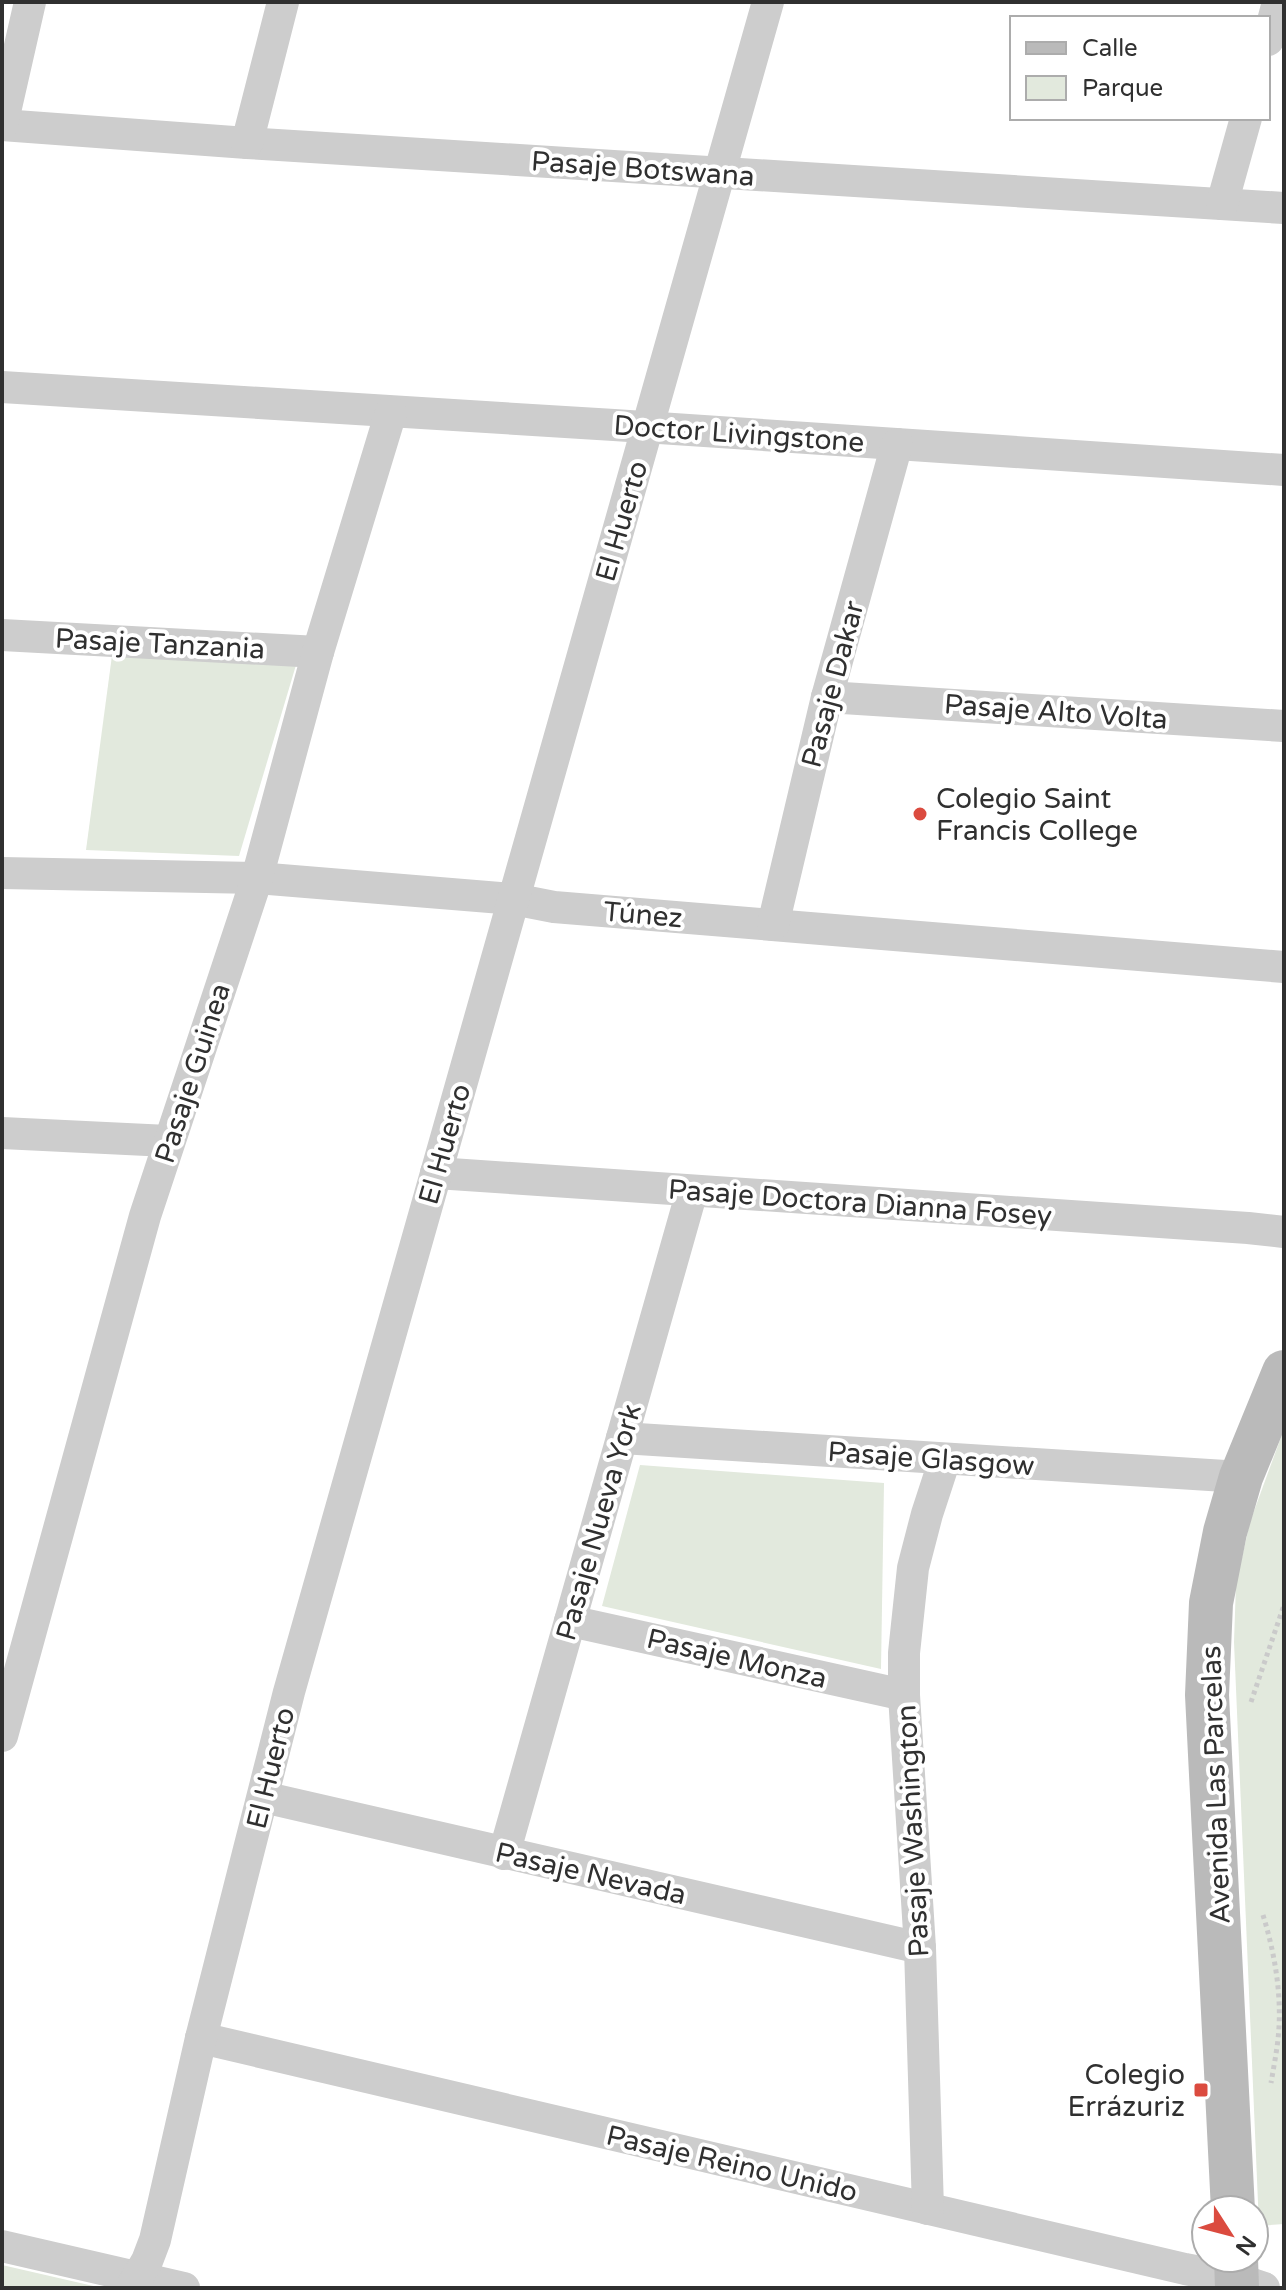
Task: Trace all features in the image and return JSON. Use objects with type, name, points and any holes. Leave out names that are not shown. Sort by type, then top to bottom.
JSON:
[{"type":"street","points":[[2,125],[30,2]]},
{"type":"street","points":[[247,143],[283,2]]},
{"type":"street","name":"El Huerto","points":[[134,2283],[155,2240],[201,2038],[289,1692],[768,2]]},
{"type":"street","points":[[1270,32],[1278,2]]},
{"type":"street","points":[[1222,204],[1245,120]]},
{"type":"street","name":"Pasaje Botswana","points":[[2,125],[1284,208]]},
{"type":"street","name":"Doctor Livingstone","points":[[2,387],[1284,470]]},
{"type":"street","name":"Pasaje Guinea","points":[[2,1736],[145,1216],[257,878],[318,652],[391,412]]},
{"type":"street","name":"Pasaje Dakar","points":[[773,925],[827,697],[897,444]]},
{"type":"street","name":"Pasaje Tanzania","points":[[2,635],[318,652]]},
{"type":"street","name":"Pasaje Alto Volta","points":[[827,697],[1284,726]]},
{"type":"street","name":"Túnez","points":[[2,873],[257,878],[513,899],[554,907],[1284,967]]},
{"type":"street","points":[[2,1133],[168,1141]]},
{"type":"street","name":"Pasaje Doctora Dianna Fosey","points":[[436,1173],[1284,1232]]},
{"type":"street","name":"Pasaje Nueva York","points":[[504,1854],[692,1191]]},
{"type":"street","name":"Avenida Las Parcelas","points":[[1232,2194],[1207,1695],[1211,1603],[1225,1532],[1241,1477],[1284,1372]]},
{"type":"street","name":"Pasaje Glasgow","points":[[622,1438],[1241,1477]]},
{"type":"street","name":"Pasaje Washington","points":[[928,2209],[920,1948],[904,1653],[913,1568],[945,1459]]},
{"type":"street","name":"Pasaje Monza","points":[[570,1621],[904,1695]]},
{"type":"street","name":"Pasaje Nevada","points":[[263,1797],[920,1948]]},
{"type":"street","name":"Pasaje Reino Unido","points":[[201,2038],[1185,2269],[1244,2278]]},
{"type":"street","points":[[2,2246],[134,2283],[184,2288]]},
{"type":"green space","points":[[113,648],[299,655],[239,856],[86,850]]},
{"type":"green space","points":[[1284,1429],[1284,2224],[1270,2225],[1270,2194],[1258,2194],[1234,1642],[1236,1584],[1250,1522]]},
{"type":"green space","points":[[640,1465],[884,1483],[881,1669],[602,1606]]},
{"type":"green space","points":[[2,2265],[102,2288],[5,2288],[2,2286]]},
{"type":"place","name":"Colegio Saint Francis College","points":[[920,814]]},
{"type":"place","name":"Colegio Errázuriz","points":[[1201,2090]]}]
